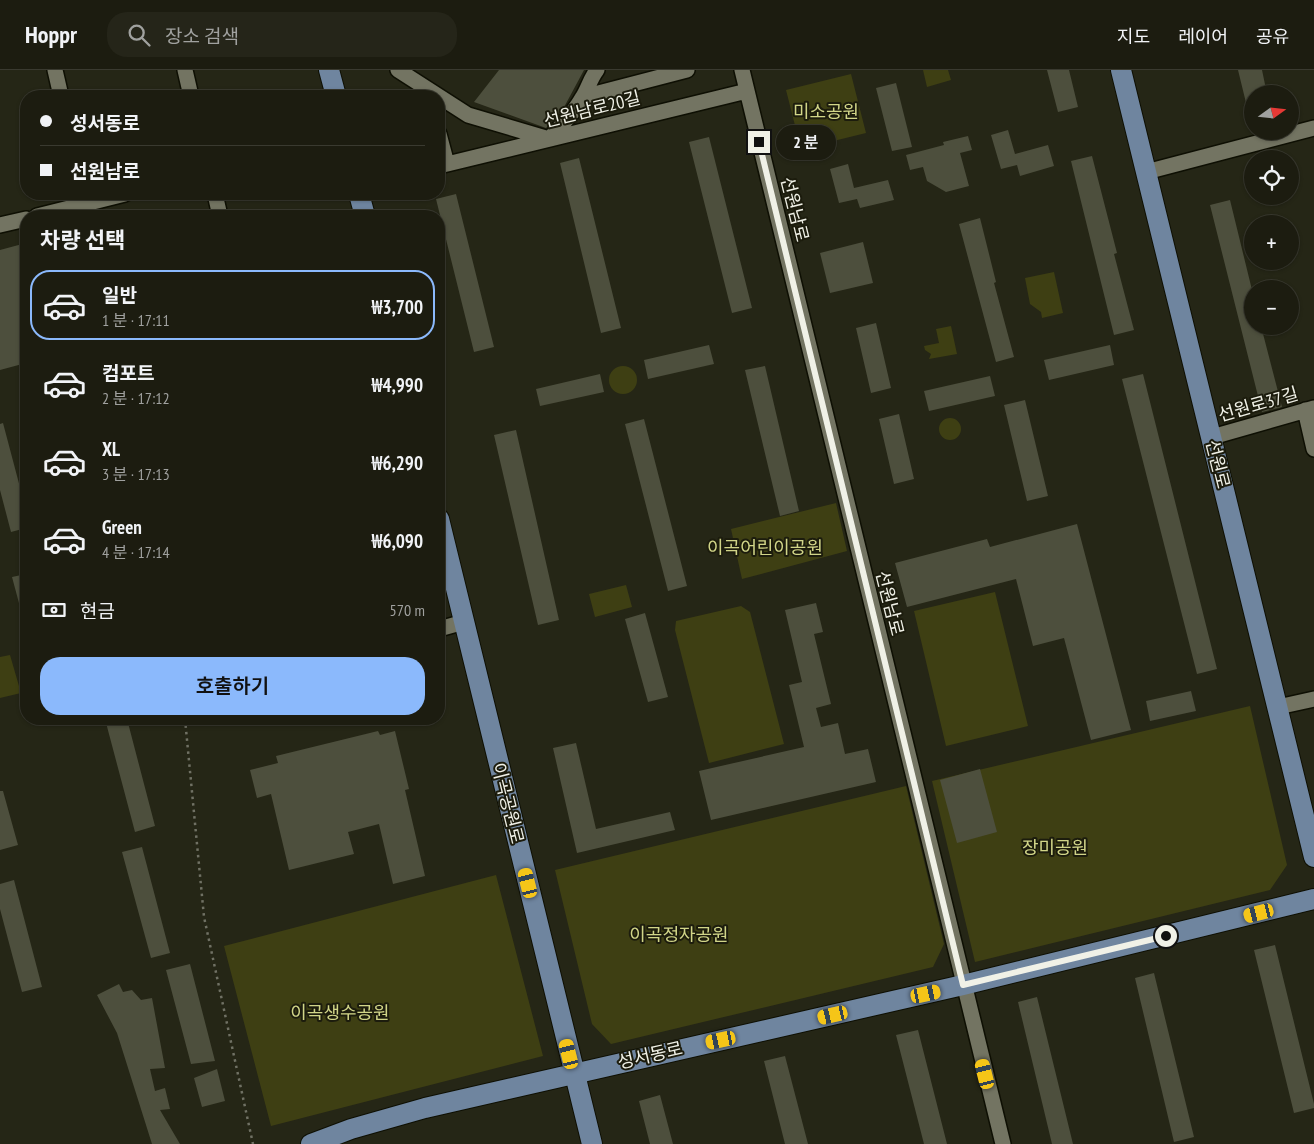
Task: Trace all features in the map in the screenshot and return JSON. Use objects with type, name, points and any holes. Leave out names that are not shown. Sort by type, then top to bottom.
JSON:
[{"type":"main road","points":[[329,70],[334,90]]},
{"type":"main road","name":"선원로","points":[[1122,70],[1314,857]]},
{"type":"main road","name":"이곡공원로","points":[[445,544],[592,1144]]},
{"type":"main road","name":"성서동로","points":[[311,1144],[351,1129],[425,1108],[963,985],[1314,899]]},
{"type":"street","points":[[55,70],[60,90]]},
{"type":"street","points":[[185,70],[190,90]]},
{"type":"street","points":[[398,70],[424,90]]},
{"type":"street","points":[[445,102],[468,115],[549,139],[566,121],[583,97],[591,78],[597,70]]},
{"type":"street","points":[[583,97],[687,70]]},
{"type":"street","name":"선원남로","points":[[742,70],[1003,1144]]},
{"type":"street","name":"선원남로20길","points":[[445,165],[747,91]]},
{"type":"street","points":[[1146,172],[1314,128]]},
{"type":"street","points":[[65,210],[105,200]]},
{"type":"street","points":[[0,225],[20,220]]},
{"type":"street","points":[[1309,409],[1314,449]]},
{"type":"street","name":"선원로37길","points":[[1212,437],[1309,409]]},
{"type":"street","points":[[445,627],[464,622]]},
{"type":"street","points":[[1278,707],[1314,699]]},
{"type":"path","points":[[186,725],[204,917],[222,1009],[253,1144]]},
{"type":"green space","points":[[923,70],[948,70],[951,80],[927,87]]},
{"type":"green space","name":"미소공원","points":[[851,74],[866,133],[801,149],[786,90]]},
{"type":"green space","points":[[1054,272],[1063,313],[1042,318],[1041,312],[1030,304],[1025,278]]},
{"type":"green space","points":[[951,326],[957,354],[929,359],[931,354],[925,350],[924,346],[939,343],[936,329]]},
{"type":"green space","points":[[623,366],[633,370],[637,380],[633,390],[623,394],[613,390],[609,380],[613,370]]},
{"type":"green space","points":[[946,418],[954,418],[961,425],[961,433],[954,440],[946,440],[939,433],[939,425]]},
{"type":"green space","name":"이곡어린이공원","points":[[836,503],[847,551],[742,579],[731,529]]},
{"type":"green space","points":[[626,585],[632,607],[595,617],[589,594]]},
{"type":"green space","points":[[995,592],[1028,726],[946,746],[914,611]]},
{"type":"green space","points":[[741,606],[750,612],[784,744],[709,763],[675,630],[676,621]]},
{"type":"green space","points":[[10,655],[20,693],[0,698],[0,657]]},
{"type":"green space","name":"장미공원","points":[[1250,706],[1287,865],[1270,890],[975,962],[932,781]]},
{"type":"green space","name":"이곡정자공원","points":[[906,786],[944,944],[933,967],[611,1044],[592,1024],[555,870]]},
{"type":"green space","name":"이곡생수공원","points":[[496,875],[543,1056],[271,1126],[224,946]]},
{"type":"building","points":[[499,70],[584,70],[562,111],[546,128],[474,102]]},
{"type":"building","points":[[1047,70],[1069,70],[1078,107],[1058,112]]},
{"type":"building","points":[[1238,70],[1262,70],[1265,85],[1244,85],[1244,95]]},
{"type":"building","points":[[896,83],[912,147],[892,151],[876,88]]},
{"type":"building","points":[[1008,130],[1015,154],[1048,145],[1054,166],[1020,176],[1017,165],[1001,169],[991,135]]},
{"type":"building","points":[[968,136],[972,150],[960,153],[969,186],[946,192],[927,181],[923,167],[910,170],[906,155],[944,145],[943,142]]},
{"type":"building","points":[[709,137],[752,308],[732,313],[689,142]]},
{"type":"building","points":[[1092,156],[1117,253],[1114,254],[1134,330],[1114,335],[1071,161]]},
{"type":"building","points":[[579,158],[621,328],[601,333],[560,163]]},
{"type":"building","points":[[848,164],[854,188],[888,180],[894,200],[860,208],[857,199],[839,203],[830,169]]},
{"type":"building","points":[[456,194],[494,347],[474,352],[445,235],[445,210],[439,210],[436,200],[445,200],[445,197]]},
{"type":"building","points":[[1230,200],[1244,257],[1244,270],[1247,270],[1250,280],[1244,280],[1244,335],[1263,335],[1282,407],[1262,412],[1210,205]]},
{"type":"building","points":[[980,218],[996,282],[994,283],[1014,357],[996,362],[959,224]]},
{"type":"building","points":[[863,242],[873,283],[830,293],[820,253]]},
{"type":"building","points":[[20,245],[20,365],[0,370],[0,250]]},
{"type":"building","points":[[876,323],[891,388],[871,393],[856,328]]},
{"type":"building","points":[[709,345],[714,364],[648,379],[644,360]]},
{"type":"building","points":[[1110,345],[1114,365],[1049,380],[1044,360]]},
{"type":"building","points":[[765,366],[799,511],[780,516],[745,370]]},
{"type":"building","points":[[600,374],[604,392],[540,406],[536,389]]},
{"type":"building","points":[[1143,374],[1217,669],[1197,674],[1122,379]]},
{"type":"building","points":[[990,376],[995,396],[929,411],[924,391]]},
{"type":"building","points":[[1025,400],[1048,496],[1027,501],[1004,405]]},
{"type":"building","points":[[899,414],[914,479],[894,484],[879,419]]},
{"type":"building","points":[[644,419],[687,586],[668,591],[625,424]]},
{"type":"building","points":[[3,423],[20,487],[20,530],[11,532],[0,490],[0,424]]},
{"type":"building","points":[[516,430],[559,620],[538,625],[494,435]]},
{"type":"building","points":[[1077,524],[1131,730],[1091,740],[1064,638],[1033,646],[1016,579],[907,607],[895,563],[987,539],[990,547]]},
{"type":"building","points":[[20,575],[20,607],[12,577]]},
{"type":"building","points":[[816,603],[823,632],[814,634],[831,704],[816,708],[821,727],[838,723],[845,754],[868,749],[876,782],[711,820],[699,771],[804,747],[789,685],[802,682],[785,610]]},
{"type":"building","points":[[645,613],[668,697],[648,702],[625,619]]},
{"type":"building","points":[[1191,691],[1196,711],[1150,721],[1146,701]]},
{"type":"building","points":[[107,725],[129,725],[155,826],[135,832]]},
{"type":"building","points":[[378,731],[380,735],[395,731],[409,789],[405,790],[425,876],[393,884],[379,824],[348,832],[354,854],[289,870],[271,794],[257,798],[250,770],[278,763],[276,756]]},
{"type":"building","points":[[576,743],[596,829],[670,812],[675,830],[577,853],[553,748]]},
{"type":"building","points":[[980,769],[997,832],[957,843],[940,780]]},
{"type":"building","points":[[0,791],[3,791],[18,845],[0,850]]},
{"type":"building","points":[[142,847],[170,953],[151,958],[122,852]]},
{"type":"building","points":[[14,880],[42,987],[22,992],[0,909],[0,884]]},
{"type":"building","points":[[1275,945],[1314,1104],[1314,1108],[1294,1113],[1254,950]]},
{"type":"building","points":[[190,964],[215,1061],[191,1064],[166,970]]},
{"type":"building","points":[[1154,973],[1194,1137],[1174,1142],[1135,978]]},
{"type":"building","points":[[119,984],[123,992],[132,990],[141,1000],[152,998],[165,1068],[150,1069],[155,1091],[165,1088],[170,1109],[160,1110],[180,1144],[152,1144],[117,1033],[97,995]]},
{"type":"building","points":[[1037,997],[1073,1144],[1052,1144],[1018,1002]]},
{"type":"building","points":[[918,1030],[947,1144],[924,1144],[896,1035]]},
{"type":"building","points":[[785,1056],[808,1144],[785,1144],[764,1061]]},
{"type":"building","points":[[217,1069],[225,1101],[202,1107],[194,1078]]},
{"type":"building","points":[[660,1095],[673,1144],[650,1144],[639,1101]]},
{"type":"route","points":[[759,142],[963,985],[1166,936]]}]
